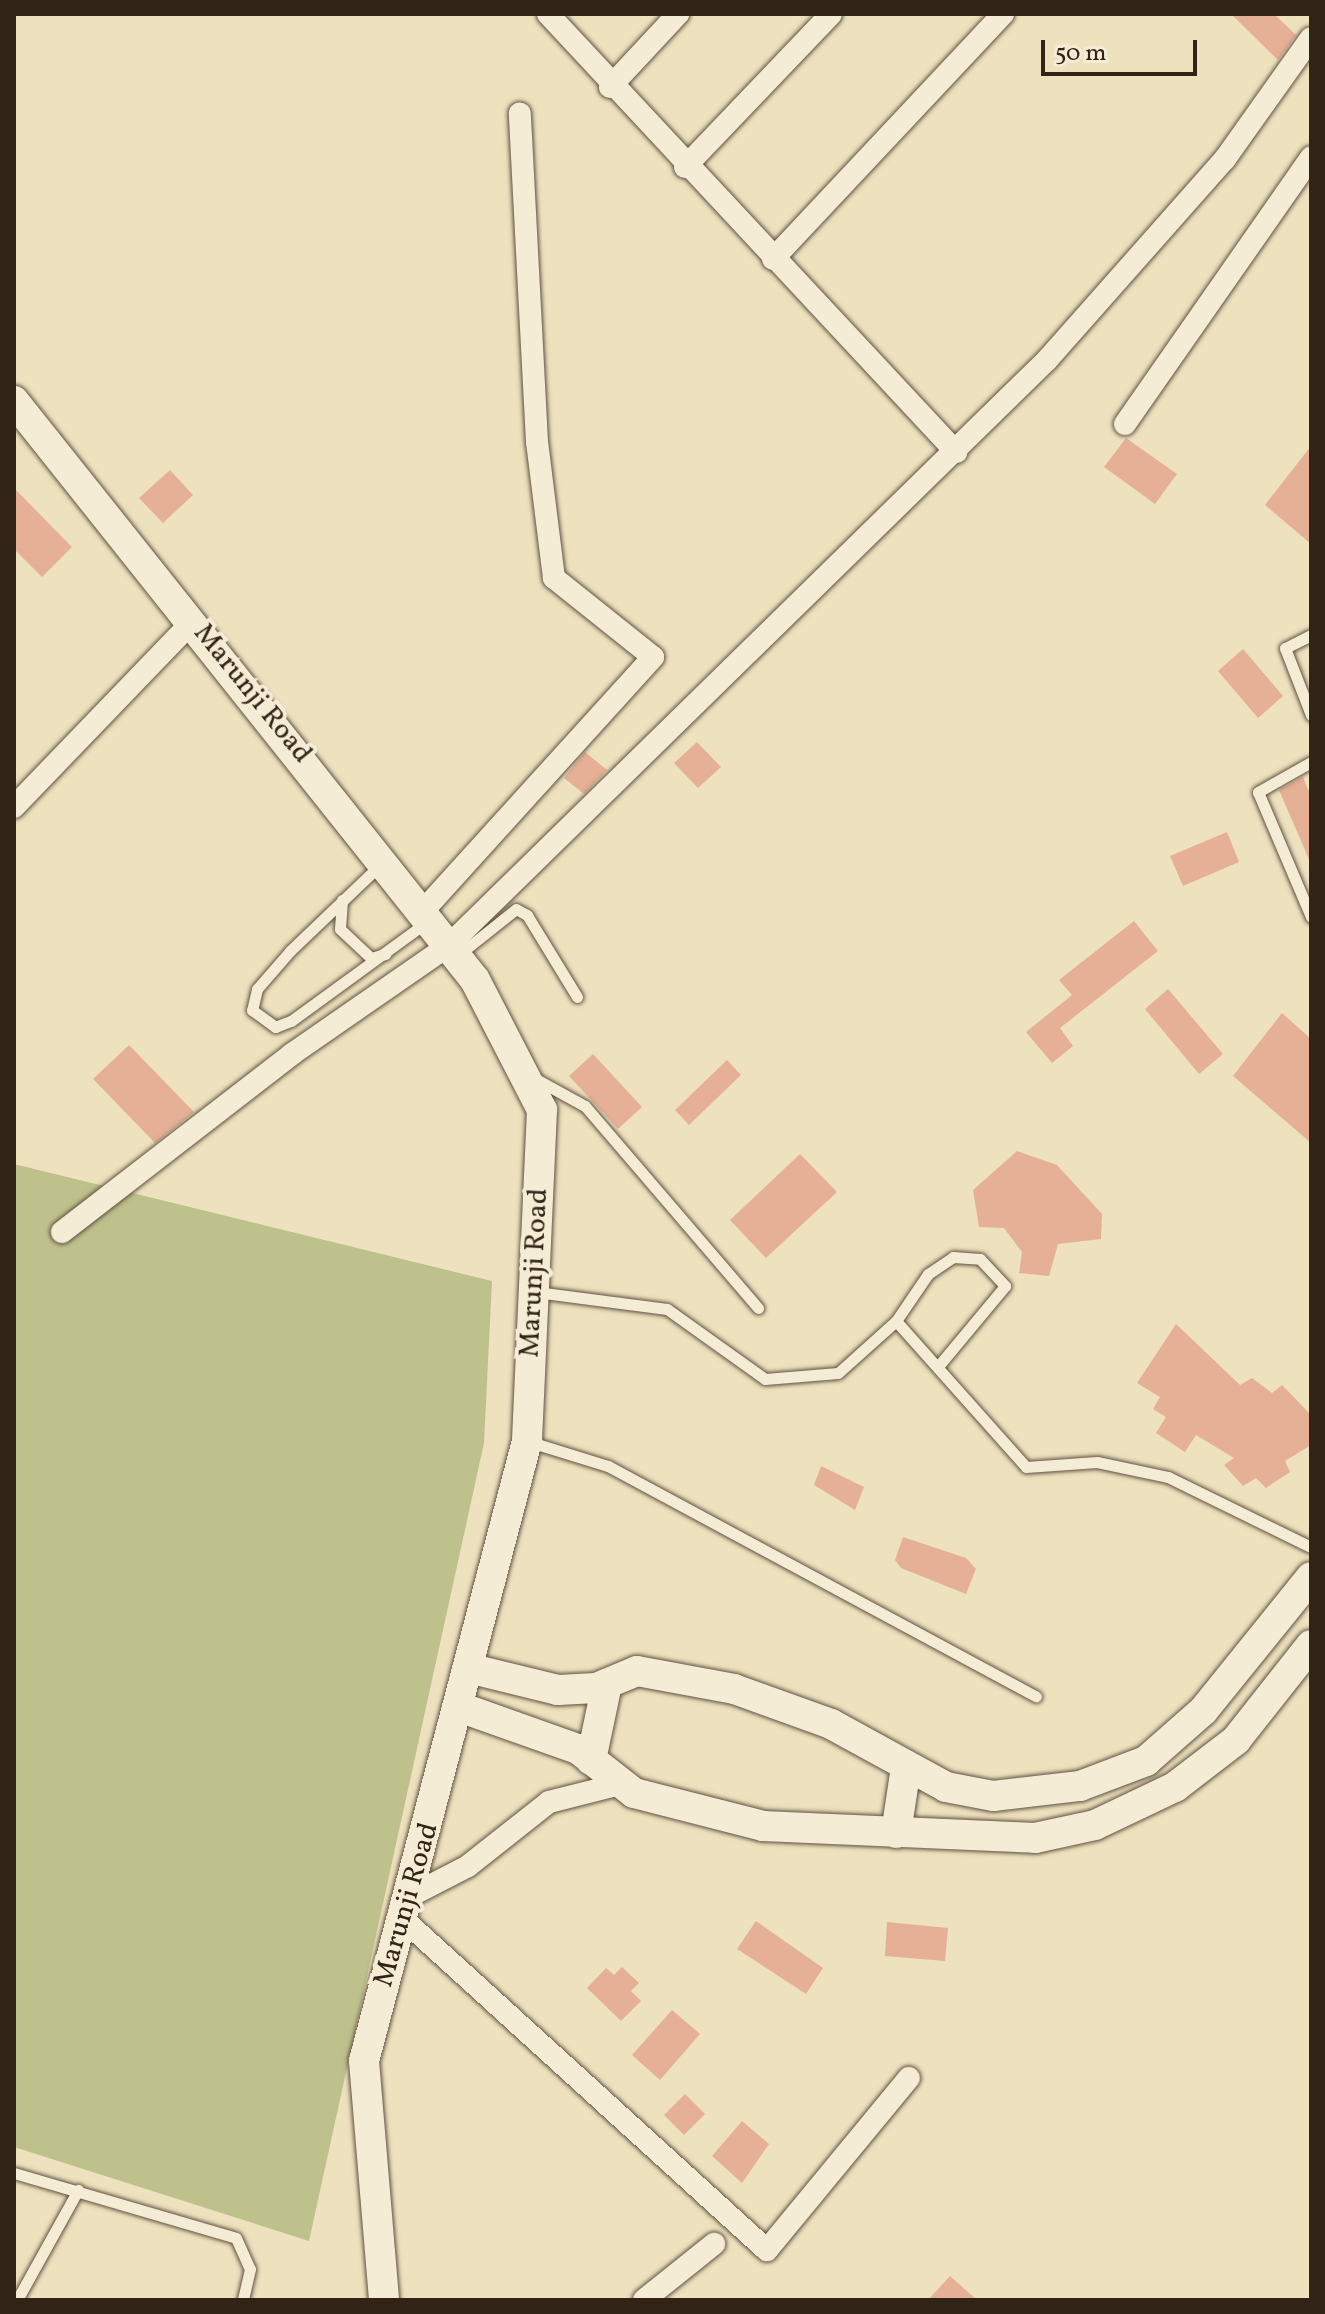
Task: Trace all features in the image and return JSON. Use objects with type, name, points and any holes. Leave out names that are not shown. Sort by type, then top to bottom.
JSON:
[{"type":"street","points":[[548,14],[610,87],[956,452]]},
{"type":"street","points":[[610,87],[678,14]]},
{"type":"street","points":[[685,167],[831,14]]},
{"type":"street","points":[[773,259],[1003,14]]},
{"type":"street","points":[[62,1232],[292,1054],[452,951],[956,452],[1225,159],[1311,38]]},
{"type":"street","points":[[425,916],[653,657],[554,578],[537,442],[520,113]]},
{"type":"street","points":[[1125,424],[1311,157]]},
{"type":"street","name":"Marunji Road","points":[[14,401],[193,621],[452,951],[542,1110],[527,1441],[462,1708],[364,2061],[384,2300]]},
{"type":"street","points":[[14,807],[193,621]]},
{"type":"street","points":[[472,1669],[558,1690],[607,1684],[637,1671],[734,1689],[831,1724],[946,1787],[993,1796],[1115,1776],[1146,1761],[1203,1711],[1311,1577]]},
{"type":"street","points":[[462,1708],[526,1726],[591,1760],[620,1784],[763,1826],[1035,1838],[1149,1803],[1236,1740],[1311,1645]]},
{"type":"street","points":[[591,1760],[607,1684]]},
{"type":"street","points":[[896,1833],[906,1767]]},
{"type":"street","points":[[620,1784],[527,1814],[468,1866],[407,1907],[767,2250],[909,2078]]},
{"type":"street","points":[[644,2300],[714,2244]]},
{"type":"lane","points":[[1311,635],[1285,648],[1311,715]]},
{"type":"lane","points":[[1311,762],[1258,792],[1311,917]]},
{"type":"lane","points":[[383,862],[342,899],[257,989],[252,1010],[262,1022],[291,1021],[390,953],[425,916]]},
{"type":"lane","points":[[342,899],[340,929],[353,944],[371,958],[390,953]]},
{"type":"lane","points":[[452,951],[516,909],[527,915],[577,997]]},
{"type":"lane","points":[[522,1073],[585,1106],[758,1308]]},
{"type":"lane","points":[[535,1292],[667,1309],[765,1379],[838,1373],[896,1321],[928,1274],[953,1257],[980,1259],[1005,1286],[940,1364]]},
{"type":"lane","points":[[896,1321],[940,1364],[1026,1467],[1097,1462],[1168,1477],[1311,1547]]},
{"type":"lane","points":[[527,1441],[608,1466],[1036,1696]]},
{"type":"lane","points":[[14,2173],[236,2238],[250,2269],[243,2300]]},
{"type":"lane","points":[[17,2300],[78,2190]]},
{"type":"green space","points":[[14,1164],[492,1281],[484,1443],[309,2241],[14,2147]]},
{"type":"building","points":[[1231,14],[1274,14],[1296,35],[1278,60]]},
{"type":"building","points":[[1126,438],[1177,474],[1155,504],[1104,467]]},
{"type":"building","points":[[1311,446],[1311,544],[1265,505]]},
{"type":"building","points":[[170,470],[193,495],[163,523],[139,498]]},
{"type":"building","points":[[14,488],[72,547],[42,577],[14,549]]},
{"type":"building","points":[[1243,649],[1283,696],[1258,718],[1218,671]]},
{"type":"building","points":[[697,742],[721,767],[698,788],[674,763]]},
{"type":"building","points":[[585,752],[607,770],[584,794],[564,778]]},
{"type":"building","points":[[1303,777],[1311,796],[1311,864],[1279,790]]},
{"type":"building","points":[[1227,832],[1239,862],[1183,886],[1170,856]]},
{"type":"building","points":[[1134,921],[1158,951],[1060,1028],[1073,1046],[1052,1063],[1026,1032],[1072,995],[1059,980]]},
{"type":"building","points":[[1168,989],[1223,1054],[1199,1074],[1145,1009]]},
{"type":"building","points":[[1282,1013],[1311,1039],[1311,1143],[1233,1076]]},
{"type":"building","points":[[129,1045],[194,1112],[155,1143],[93,1079]]},
{"type":"building","points":[[593,1054],[642,1107],[618,1129],[569,1076]]},
{"type":"building","points":[[727,1060],[741,1075],[689,1125],[675,1110]]},
{"type":"building","points":[[1017,1151],[1057,1165],[1102,1214],[1101,1239],[1058,1244],[1049,1276],[1019,1273],[1022,1252],[1004,1228],[979,1227],[973,1190]]},
{"type":"building","points":[[800,1154],[837,1192],[766,1258],[730,1220]]},
{"type":"building","points":[[1176,1324],[1240,1385],[1252,1378],[1272,1393],[1282,1385],[1311,1415],[1311,1445],[1285,1461],[1290,1472],[1266,1488],[1256,1478],[1243,1486],[1224,1465],[1234,1458],[1196,1435],[1185,1452],[1156,1433],[1166,1417],[1153,1409],[1160,1397],[1137,1383]]},
{"type":"building","points":[[821,1466],[864,1487],[855,1510],[814,1485]]},
{"type":"building","points":[[903,1537],[966,1558],[976,1569],[966,1594],[901,1568],[895,1560]]},
{"type":"building","points":[[756,1921],[823,1968],[806,1994],[737,1949]]},
{"type":"building","points":[[887,1922],[948,1928],[945,1961],[885,1956]]},
{"type":"building","points":[[622,1967],[639,1983],[631,1991],[641,2001],[621,2021],[587,1988],[606,1968],[614,1975]]},
{"type":"building","points":[[672,2010],[700,2034],[660,2080],[632,2055]]},
{"type":"building","points":[[685,2094],[705,2114],[684,2135],[664,2115]]},
{"type":"building","points":[[742,2121],[769,2144],[742,2183],[712,2156]]},
{"type":"building","points":[[950,2276],[977,2300],[928,2300]]}]
